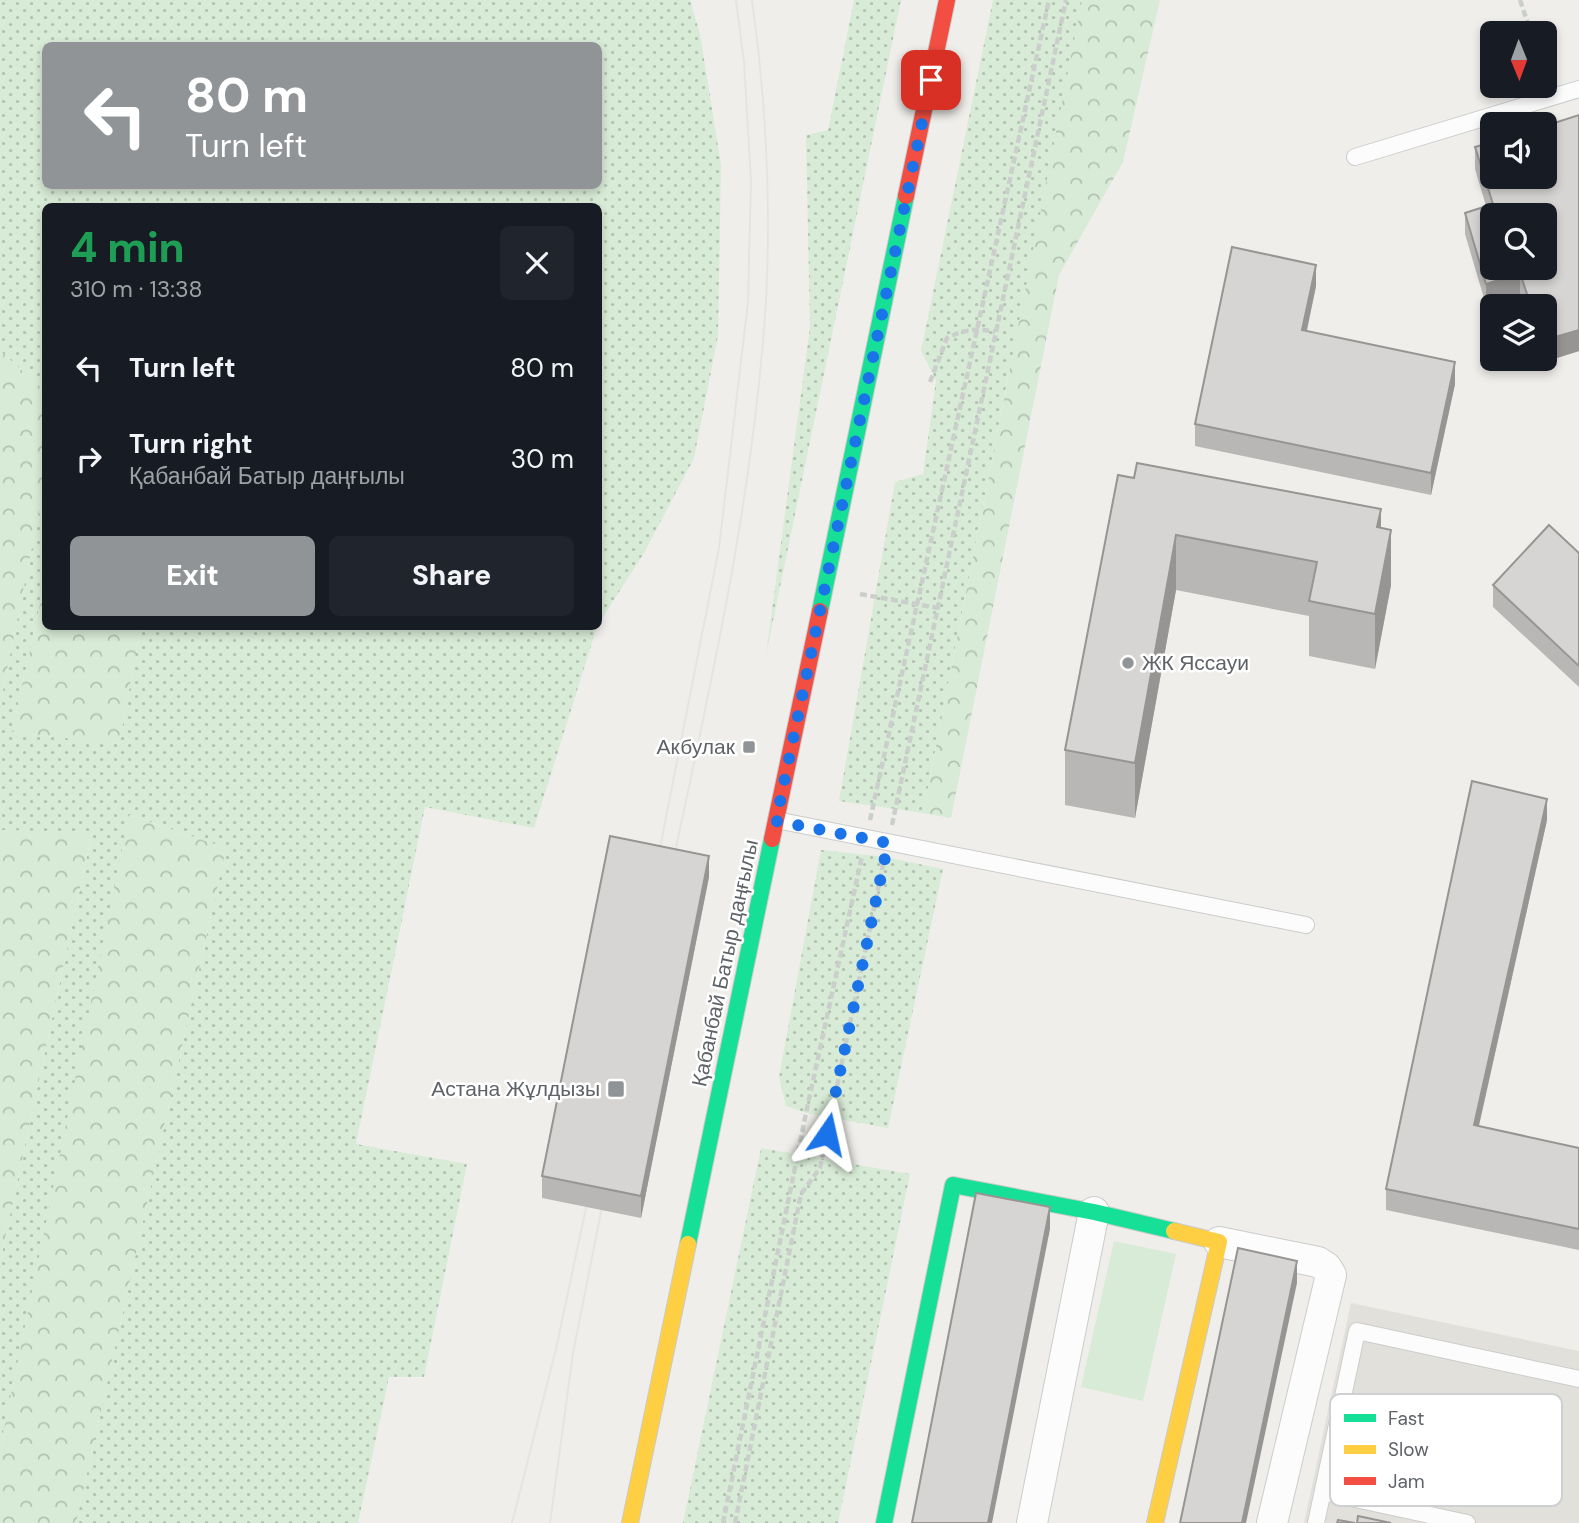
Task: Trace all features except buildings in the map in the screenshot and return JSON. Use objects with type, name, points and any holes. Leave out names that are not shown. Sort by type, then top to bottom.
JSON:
[{"type":"main road","name":"Қабанбай Батыр даңғылы","points":[[630,1523],[947,0]]},
{"type":"main road","points":[[884,1523],[953,1185],[1094,1212],[1219,1242],[1155,1523]]},
{"type":"street","points":[[1032,1523],[1094,1212]]},
{"type":"street","points":[[1219,1242],[1318,1262],[1326,1267],[1331,1275],[1272,1523]]},
{"type":"lane","points":[[1355,157],[1579,89]]},
{"type":"lane","points":[[776,821],[1306,925]]},
{"type":"lane","points":[[1344,1394],[1357,1331],[1579,1379]]},
{"type":"lane","points":[[1316,1523],[1330,1459]]},
{"type":"lane","points":[[1323,1492],[1330,1494]]},
{"type":"lane","points":[[1380,1506],[1432,1519],[1467,1523]]},
{"type":"path","points":[[723,1523],[806,1113],[1049,0]]},
{"type":"path","points":[[735,1523],[801,1194],[820,1168],[1066,0]]},
{"type":"path","points":[[1520,0],[1527,21]]},
{"type":"path","points":[[930,382],[947,338],[963,330],[978,328],[995,332]]},
{"type":"path","points":[[860,594],[938,608]]},
{"type":"shaded area","points":[[1351,1303],[1579,1351],[1579,1523],[1304,1523],[1330,1401],[1330,1506],[1562,1506],[1562,1394],[1332,1394]]},
{"type":"green space","points":[[0,0],[690,0],[700,34],[721,165],[718,336],[694,458],[644,553],[602,618],[602,203],[42,203],[42,388],[0,351]]},
{"type":"green space","points":[[854,0],[901,0],[766,655],[810,327],[806,135],[828,130]]},
{"type":"green space","points":[[993,0],[1089,0],[1008,377],[923,813],[839,801],[895,482],[923,474],[936,380],[921,351]]},
{"type":"green space","points":[[1082,0],[1160,0],[1123,162],[1059,275],[951,818],[923,813]]},
{"type":"green space","points":[[0,351],[42,388],[42,497],[0,705]]},
{"type":"green space","points":[[42,497],[42,596],[12,732],[119,744],[140,630],[596,630],[534,828],[425,807],[356,1144],[467,1164],[424,1377],[389,1377],[358,1523],[76,1523],[226,848],[130,815],[0,1449],[0,1262],[92,833],[0,830],[0,705]]},
{"type":"green space","points":[[42,596],[42,630],[140,630],[119,744],[12,732]]},
{"type":"green space","points":[[129,815],[226,848],[76,1523],[0,1523],[0,1449]]},
{"type":"green space","points":[[0,830],[92,832],[0,1262]]},
{"type":"green space","points":[[821,850],[885,857],[943,869],[888,1128],[806,1113],[786,1106],[779,1077]]},
{"type":"green space","points":[[761,1148],[910,1174],[838,1523],[683,1523]]},
{"type":"green space","points":[[1114,1241],[1176,1254],[1143,1401],[1081,1387]]},
{"type":"tram line","points":[[657,863],[719,548],[748,302],[751,180],[744,62],[736,0]]},
{"type":"tram line","points":[[672,866],[730,585],[742,515],[760,372],[766,301],[767,188],[761,75],[752,0]]},
{"type":"tram line","points":[[512,1523],[556,1349],[590,1189]]},
{"type":"tram line","points":[[550,1523],[573,1353],[605,1192]]},
{"type":"traffic: fast","points":[[820,611],[906,196]]},
{"type":"traffic: fast","points":[[688,1244],[772,839]]},
{"type":"traffic: fast","points":[[884,1523],[953,1185],[1094,1212],[1174,1231]]},
{"type":"traffic: slow","points":[[1155,1523],[1219,1242],[1174,1231]]},
{"type":"traffic: slow","points":[[630,1523],[688,1244]]},
{"type":"traffic: jam","points":[[906,196],[947,0]]},
{"type":"traffic: jam","points":[[772,839],[820,611]]},
{"type":"place","name":"ЖК Яссауи","points":[[1128,663]]},
{"type":"place","name":"Акбулак","points":[[749,747]]},
{"type":"place","name":"Астана Жұлдызы","points":[[616,1089]]},
{"type":"route","points":[[827,1134],[888,843],[776,821],[931,80]]}]
